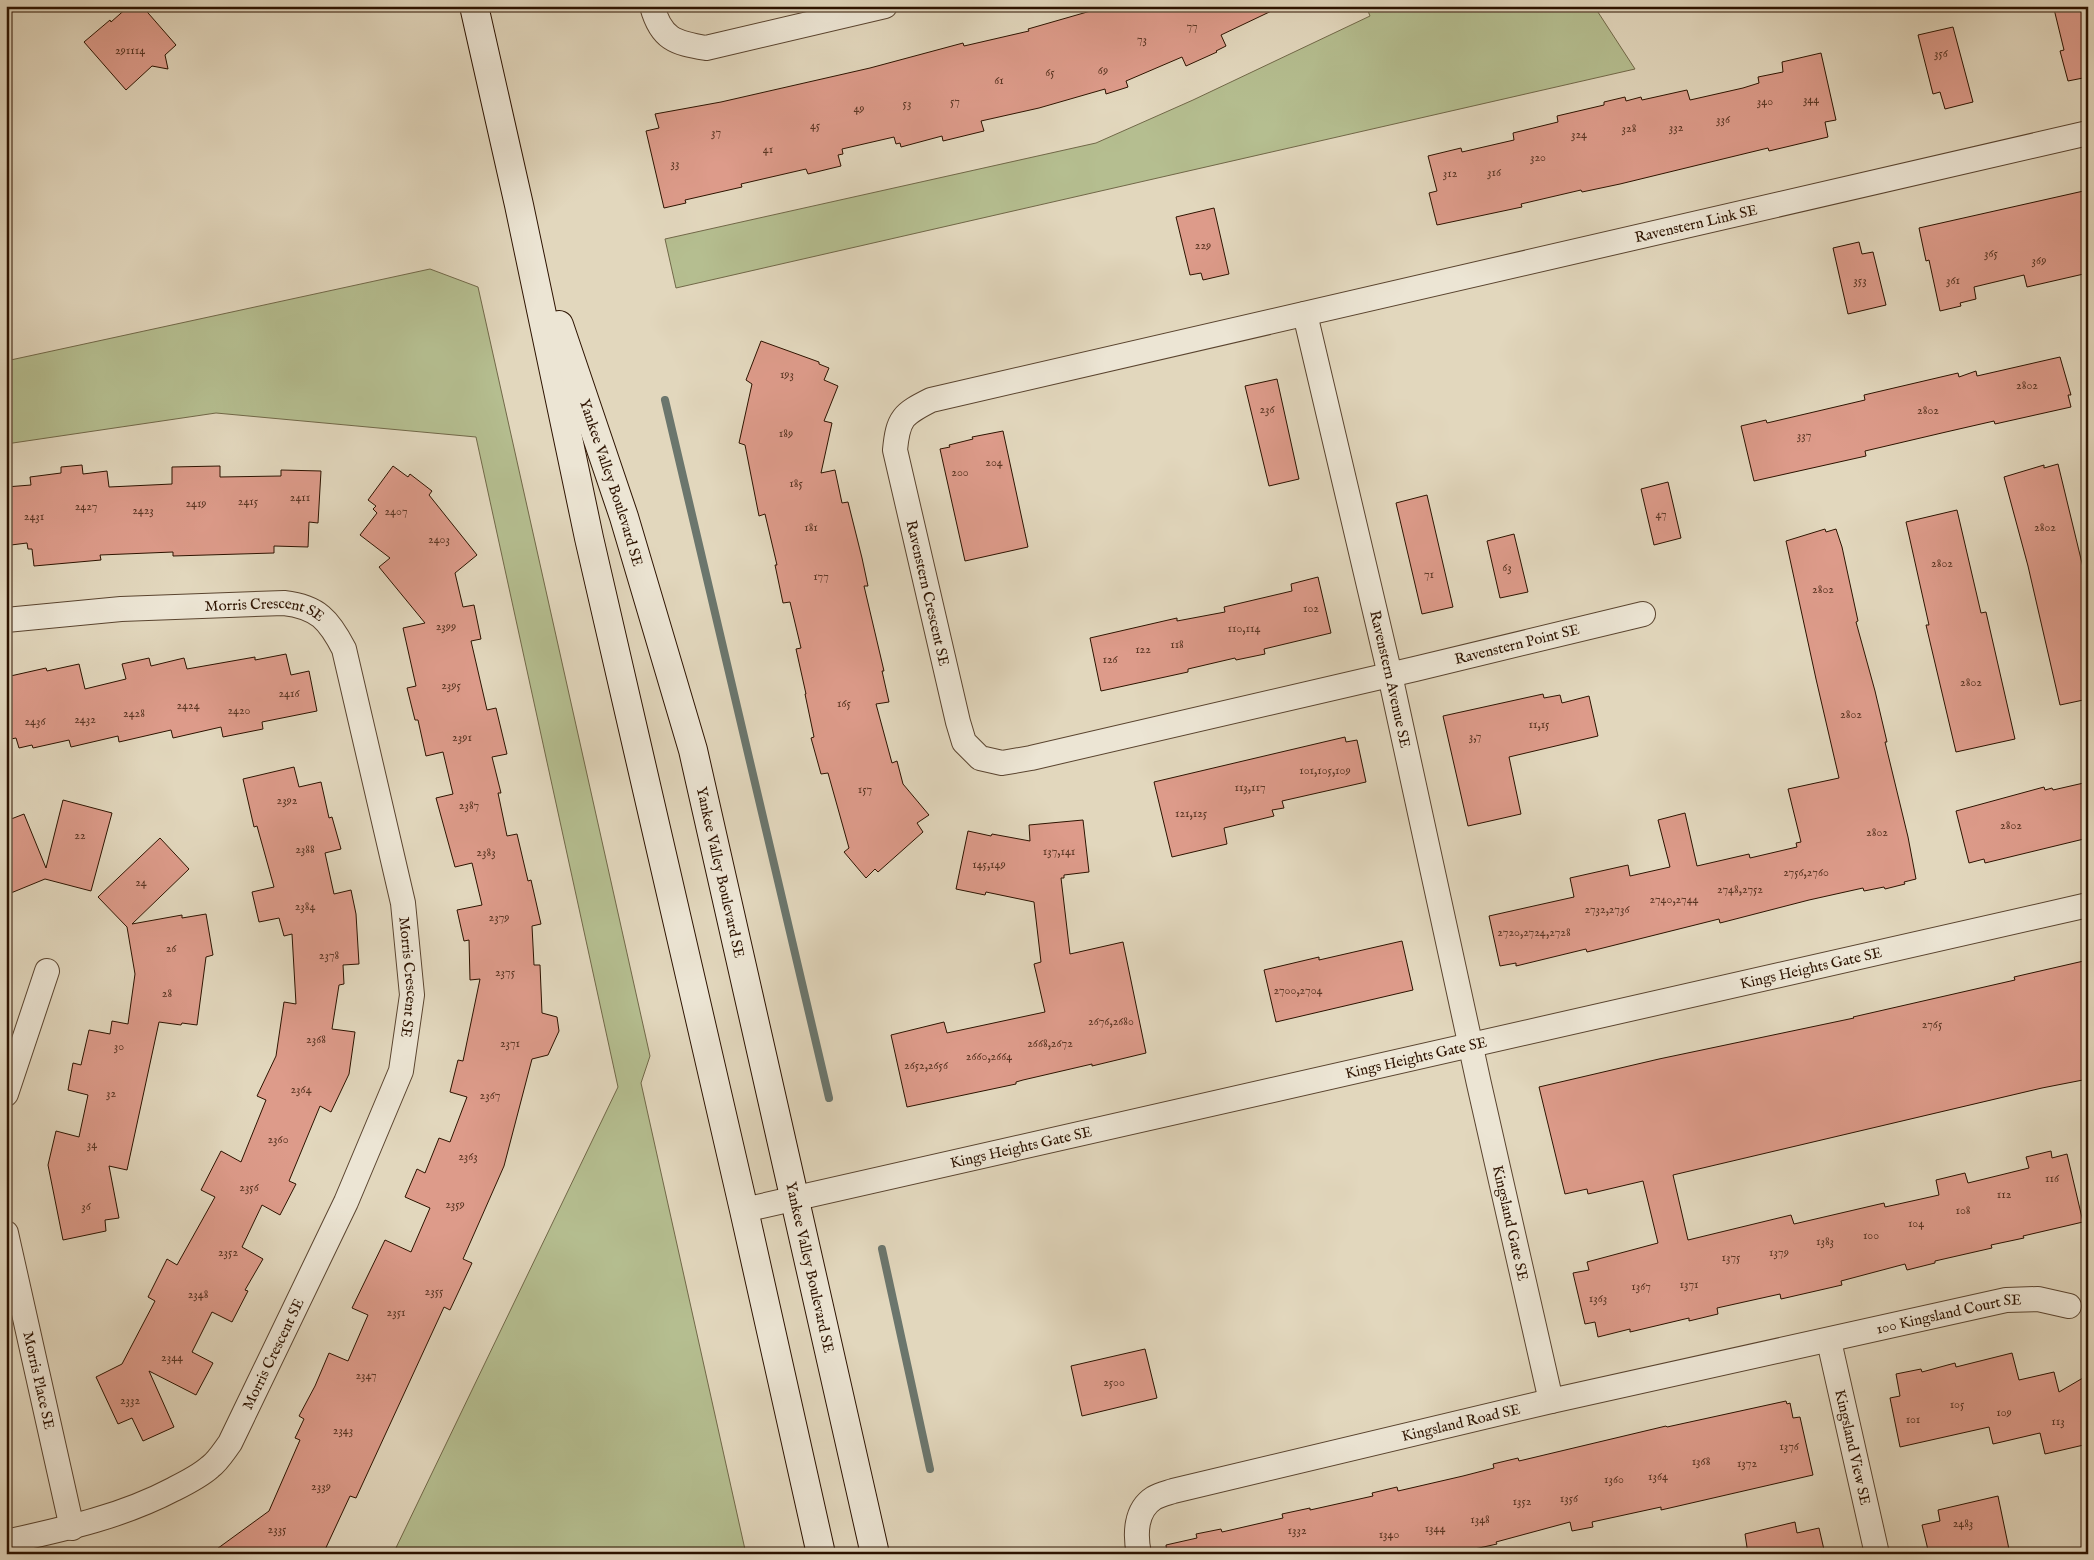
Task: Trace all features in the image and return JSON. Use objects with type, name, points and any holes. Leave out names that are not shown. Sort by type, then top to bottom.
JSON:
[{"type":"street","name":"Yankee Valley Boulevard SE","points":[[474,6],[519,205],[589,538],[744,1210],[821,1554]]},
{"type":"street","points":[[652,6],[656,21],[667,37],[683,44],[706,48],[885,6]]},
{"type":"street","name":"Ravenstern Link SE","points":[[1305,314],[2088,132]]},
{"type":"street","name":"Yankee Valley Boulevard SE","points":[[519,205],[624,518],[693,750],[874,1554]]},
{"type":"street","name":"Ravenstern Avenue SE","points":[[1305,314],[1390,675],[1471,1045]]},
{"type":"street","name":"Ravenstern Crescent SE","points":[[1305,314],[931,400],[909,412],[897,428],[895,450],[958,722],[964,742],[980,758],[1002,763],[1031,758],[1390,675]]},
{"type":"street","name":"Morris Crescent SE","points":[[6,620],[121,609],[284,603],[302,605],[320,615],[333,628],[344,650],[403,903],[412,995],[401,1072],[346,1202],[230,1443],[211,1467],[190,1481],[127,1511],[72,1528],[6,1542]]},
{"type":"street","name":"Ravenstern Point SE","points":[[1390,675],[1643,614]]},
{"type":"street","name":"Kings Heights Gate SE","points":[[744,1210],[2088,904]]},
{"type":"street","points":[[6,1094],[47,971]]},
{"type":"street","name":"Kingsland Gate SE","points":[[1471,1045],[1551,1402]]},
{"type":"street","name":"Morris Place SE","points":[[6,1233],[72,1528]]},
{"type":"street","name":"100 Kingsland Court SE","points":[[1829,1340],[2006,1300],[2038,1299],[2069,1306]]},
{"type":"street","name":"Kingsland Road SE","points":[[1139,1554],[1136,1543],[1136,1526],[1143,1509],[1154,1498],[1173,1491],[1551,1402],[1829,1340]]},
{"type":"street","name":"Kingsland View SE","points":[[1829,1340],[1877,1554]]},
{"type":"green space","points":[[1366,6],[1594,6],[1635,69],[676,288],[665,239],[1096,143],[1193,100],[1370,16]]},
{"type":"green space","points":[[430,269],[478,287],[650,1056],[641,1083],[746,1554],[393,1554],[618,1087],[476,437],[216,413],[6,444],[6,361]]},
{"type":"building","points":[[129,6],[142,6],[176,45],[165,55],[168,69],[152,66],[126,90],[84,42]]},
{"type":"building","points":[[1108,6],[1282,6],[1221,35],[1226,46],[1217,52],[1186,66],[1182,57],[1126,81],[1128,87],[1106,94],[1105,89],[1039,108],[981,121],[984,131],[943,141],[942,136],[901,147],[900,143],[896,144],[894,137],[842,149],[843,154],[838,155],[841,166],[808,174],[806,169],[741,184],[742,187],[685,200],[686,203],[664,208],[646,131],[659,128],[655,114],[721,102],[870,68],[963,43],[964,46],[1029,31],[1028,29]]},
{"type":"building","points":[[2065,6],[2088,6],[2088,77],[2068,81],[2060,51],[2064,50],[2054,9]]},
{"type":"building","points":[[1953,27],[1973,102],[1945,109],[1940,92],[1933,94],[1918,35]]},
{"type":"building","points":[[1821,53],[1836,120],[1825,122],[1828,137],[1769,151],[1768,148],[1620,184],[1582,192],[1581,190],[1521,204],[1522,207],[1437,225],[1429,193],[1437,191],[1428,156],[1461,148],[1462,152],[1514,140],[1513,133],[1558,122],[1557,116],[1604,105],[1604,102],[1625,97],[1626,101],[1641,97],[1642,100],[1687,90],[1690,100],[1743,88],[1759,83],[1758,77],[1783,72],[1782,62]]},
{"type":"building","points":[[2088,190],[2088,273],[2027,287],[2024,275],[1974,287],[1976,299],[1960,303],[1961,306],[1940,311],[1929,260],[1926,261],[1919,228]]},
{"type":"building","points":[[1214,208],[1229,274],[1203,280],[1201,273],[1190,275],[1176,217]]},
{"type":"building","points":[[1859,242],[1862,254],[1873,252],[1886,305],[1848,314],[1833,248]]},
{"type":"building","points":[[761,341],[819,362],[819,364],[829,368],[824,380],[838,386],[824,421],[832,423],[821,473],[835,470],[842,503],[848,502],[862,558],[868,586],[864,586],[884,671],[882,671],[889,702],[876,704],[892,763],[897,761],[903,784],[929,815],[917,823],[923,832],[878,872],[875,869],[866,878],[844,852],[849,848],[828,773],[821,774],[811,738],[814,737],[796,649],[801,648],[790,602],[783,603],[775,565],[777,565],[765,514],[759,516],[745,445],[739,443],[752,384],[746,380]]},
{"type":"building","points":[[2060,357],[2071,395],[2068,395],[2071,407],[1995,424],[1994,421],[1946,432],[1865,451],[1866,456],[1754,481],[1741,426],[1766,420],[1767,423],[1865,400],[1864,395],[1958,373],[1959,377],[1976,371],[1977,376]]},
{"type":"building","points":[[1277,379],[1299,479],[1269,486],[1245,386]]},
{"type":"building","points":[[1003,431],[1028,547],[965,561],[940,449],[973,439],[972,437]]},
{"type":"building","points":[[2058,464],[2088,588],[2088,699],[2060,705],[2028,566],[2004,477],[2044,465],[2044,468]]},
{"type":"building","points":[[82,465],[83,474],[107,471],[109,487],[172,484],[172,467],[220,466],[220,477],[281,476],[281,470],[321,471],[318,523],[309,522],[308,547],[274,546],[274,553],[173,556],[173,552],[100,555],[101,560],[34,566],[32,549],[28,549],[27,543],[11,545],[6,487],[31,485],[30,477],[61,473],[61,467]]},
{"type":"building","points":[[393,466],[408,477],[410,474],[432,491],[429,495],[477,555],[455,573],[463,607],[474,605],[481,639],[471,641],[487,710],[496,708],[507,754],[492,757],[501,793],[498,793],[507,836],[517,834],[528,881],[531,880],[541,924],[532,926],[534,965],[540,965],[542,1013],[557,1017],[559,1031],[548,1055],[532,1059],[504,1166],[463,1259],[472,1263],[450,1310],[444,1307],[356,1498],[350,1496],[323,1554],[210,1554],[269,1511],[300,1440],[295,1438],[304,1419],[299,1416],[315,1386],[329,1353],[348,1361],[368,1315],[352,1308],[385,1240],[411,1252],[430,1208],[405,1197],[417,1169],[425,1173],[439,1138],[450,1142],[467,1097],[450,1092],[458,1060],[463,1061],[480,979],[470,980],[469,940],[464,941],[457,910],[482,905],[472,863],[455,867],[436,798],[453,794],[443,752],[426,756],[418,720],[415,720],[407,688],[416,686],[403,628],[425,623],[379,567],[390,558],[360,535],[377,513],[373,509],[376,506],[368,500]]},
{"type":"building","points":[[1668,482],[1681,538],[1654,545],[1641,489]]},
{"type":"building","points":[[1427,495],[1453,607],[1422,614],[1396,503]]},
{"type":"building","points":[[1957,510],[1981,613],[1986,612],[2015,739],[1956,752],[1926,625],[1929,625],[1906,522]]},
{"type":"building","points":[[1825,529],[1826,532],[1836,529],[1842,547],[1858,621],[1856,622],[1887,742],[1885,742],[1916,879],[1885,889],[1884,887],[1864,891],[1863,888],[1720,923],[1719,919],[1587,952],[1586,949],[1516,966],[1516,963],[1500,966],[1489,916],[1574,897],[1570,878],[1628,865],[1630,876],[1670,867],[1658,820],[1685,813],[1697,866],[1749,854],[1750,858],[1797,847],[1796,843],[1801,842],[1788,789],[1839,778],[1786,541]]},
{"type":"building","points":[[1514,534],[1528,592],[1500,598],[1487,541]]},
{"type":"building","points":[[1318,577],[1331,633],[1264,649],[1265,654],[1236,660],[1235,658],[1188,669],[1188,672],[1101,691],[1090,638],[1177,618],[1177,621],[1225,612],[1224,607],[1292,591],[1291,584]]},
{"type":"building","points":[[286,654],[291,675],[309,671],[317,711],[262,722],[263,729],[223,737],[221,727],[173,738],[171,730],[119,742],[118,736],[71,747],[69,740],[33,748],[32,745],[19,748],[16,738],[6,740],[6,677],[46,668],[47,671],[79,664],[85,689],[126,679],[122,664],[149,658],[151,666],[184,658],[187,669],[255,657],[255,660]]},
{"type":"building","points":[[1543,694],[1544,698],[1560,695],[1562,703],[1589,696],[1598,736],[1509,757],[1521,814],[1468,826],[1443,716]]},
{"type":"building","points":[[1345,737],[1346,742],[1357,740],[1366,782],[1282,801],[1284,808],[1272,810],[1274,816],[1224,828],[1227,844],[1172,857],[1154,782]]},
{"type":"building","points":[[294,767],[299,787],[321,782],[329,818],[332,817],[341,849],[325,853],[334,894],[351,890],[356,914],[359,964],[343,965],[344,984],[339,985],[332,1029],[355,1032],[349,1074],[331,1112],[320,1106],[289,1181],[296,1184],[280,1215],[262,1205],[242,1247],[263,1259],[245,1290],[248,1291],[232,1322],[212,1312],[192,1352],[213,1363],[196,1395],[149,1371],[174,1427],[143,1441],[132,1418],[118,1424],[96,1377],[122,1364],[155,1301],[148,1297],[167,1259],[177,1265],[215,1197],[201,1190],[221,1151],[241,1162],[266,1100],[257,1096],[276,1056],[284,1002],[296,1004],[292,934],[284,936],[279,918],[259,922],[252,892],[274,887],[257,826],[254,827],[243,779]]},
{"type":"building","points":[[2088,782],[2088,838],[1985,863],[1984,859],[1969,863],[1956,811],[2044,787],[2045,790],[2052,788],[2053,790]]},
{"type":"building","points":[[63,800],[112,813],[91,891],[45,879],[6,895],[6,821],[24,814],[46,868]]},
{"type":"building","points":[[1083,820],[1089,872],[1064,875],[1064,878],[1061,878],[1070,954],[1123,942],[1146,1053],[1023,1080],[1016,1082],[1016,1084],[907,1107],[891,1035],[944,1022],[947,1033],[1045,1012],[1034,964],[1041,962],[1034,902],[986,892],[985,895],[956,889],[968,831],[1030,841],[1029,825]]},
{"type":"building","points":[[160,838],[189,869],[132,924],[182,915],[182,918],[206,914],[213,955],[206,957],[197,1025],[159,1022],[127,1170],[109,1166],[119,1218],[105,1220],[106,1231],[63,1240],[48,1165],[56,1131],[79,1137],[88,1095],[68,1090],[73,1063],[81,1065],[89,1030],[110,1034],[112,1021],[128,1024],[135,974],[127,927],[98,897]]},
{"type":"building","points":[[1402,941],[1413,990],[1276,1022],[1264,970],[1319,957],[1319,960]]},
{"type":"building","points":[[2088,960],[2088,1079],[2042,1088],[1673,1175],[1688,1240],[1791,1215],[1794,1224],[1884,1203],[1885,1207],[1939,1195],[1936,1180],[1965,1173],[1968,1183],[2029,1168],[2026,1157],[2051,1151],[2052,1158],[2067,1154],[2083,1222],[2023,1236],[2024,1238],[1991,1245],[1992,1248],[1935,1261],[1935,1263],[1907,1270],[1905,1264],[1841,1281],[1842,1285],[1781,1299],[1780,1294],[1717,1308],[1718,1314],[1689,1321],[1689,1318],[1630,1332],[1630,1329],[1598,1337],[1595,1322],[1585,1324],[1573,1273],[1589,1270],[1587,1262],[1658,1243],[1643,1181],[1588,1194],[1587,1189],[1565,1194],[1539,1087],[1659,1059],[1854,1018],[2015,980],[2014,977]]},
{"type":"building","points":[[1145,1349],[1157,1398],[1082,1416],[1071,1366]]},
{"type":"building","points":[[2012,1353],[2019,1380],[2054,1372],[2059,1392],[2088,1375],[2088,1444],[2045,1454],[2040,1433],[1993,1444],[1989,1427],[1900,1447],[1890,1398],[1900,1396],[1896,1374],[1921,1369],[1922,1372],[1955,1363],[1956,1367]]},
{"type":"building","points":[[1786,1401],[1787,1404],[1790,1403],[1793,1418],[1800,1417],[1813,1475],[1661,1510],[1661,1507],[1592,1522],[1593,1527],[1572,1531],[1570,1522],[1496,1542],[1497,1544],[1452,1554],[1167,1554],[1166,1545],[1197,1538],[1196,1534],[1221,1529],[1222,1532],[1283,1518],[1282,1514],[1310,1508],[1310,1510],[1373,1496],[1372,1493],[1397,1487],[1398,1491],[1463,1476],[1494,1468],[1493,1464],[1518,1458],[1519,1461],[1666,1426]]},
{"type":"building","points":[[1998,1496],[2010,1554],[1929,1554],[1922,1525],[1940,1521],[1938,1510]]},
{"type":"building","points":[[1795,1522],[1797,1533],[1819,1528],[1825,1554],[1748,1554],[1745,1534]]},
{"type":"waterway","points":[[665,400],[829,1098]]},
{"type":"waterway","points":[[882,1249],[930,1469]]}]
